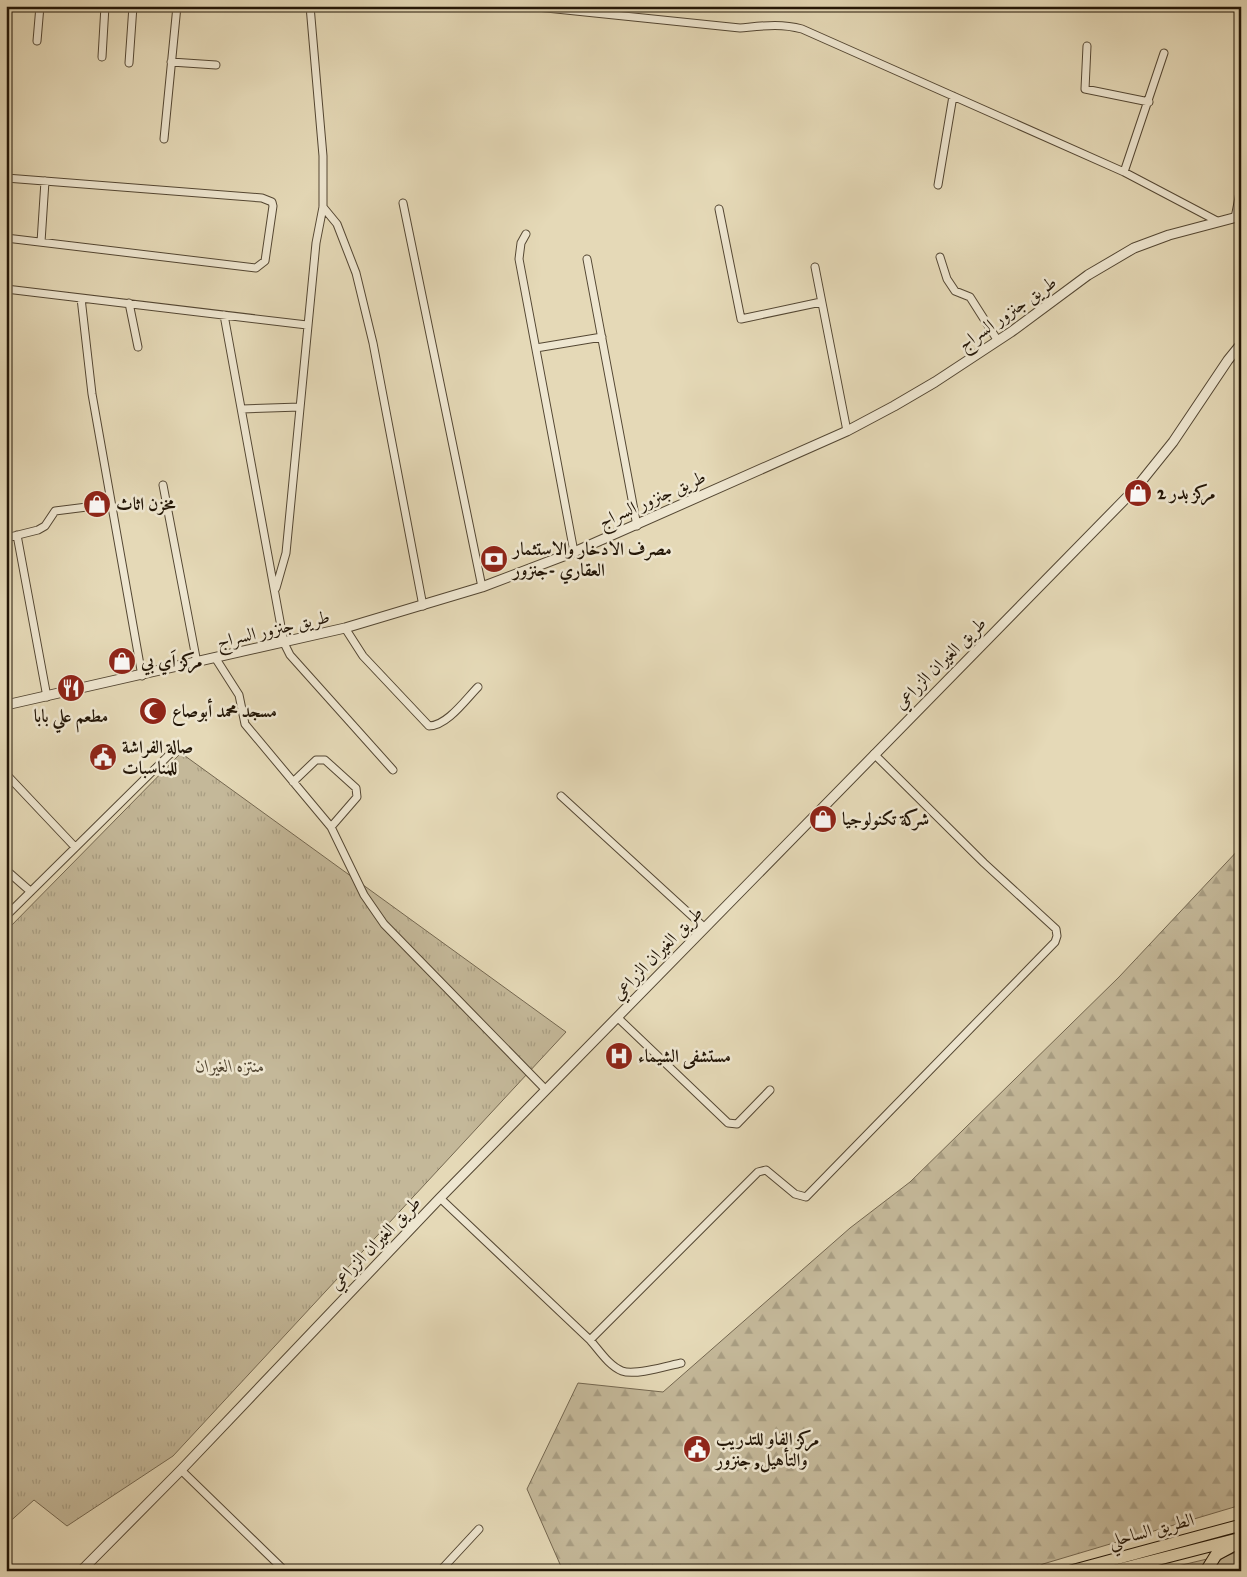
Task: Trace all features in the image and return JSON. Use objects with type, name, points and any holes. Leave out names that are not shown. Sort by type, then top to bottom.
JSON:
[{"type":"highway","points":[[1197,1535],[1241,1517]]},
{"type":"highway","name":"الطريق الساحلي","points":[[1071,1571],[1197,1535],[1241,1525]]},
{"type":"highway","name":"الطريق الساحلي","points":[[1113,1571],[1241,1538]]},
{"type":"highway","points":[[1206,1571],[1216,1555],[1241,1542]]},
{"type":"street","points":[[37,41],[40,6]]},
{"type":"street","points":[[102,57],[105,6]]},
{"type":"street","points":[[129,63],[133,6]]},
{"type":"street","points":[[164,139],[177,6]]},
{"type":"street","points":[[276,588],[286,553],[316,243],[323,207],[324,156],[310,6]]},
{"type":"street","points":[[527,6],[740,28],[767,24],[787,25],[1124,172],[1219,222]]},
{"type":"street","points":[[1087,46],[1085,89],[1149,102]]},
{"type":"street","points":[[1124,172],[1164,53]]},
{"type":"street","points":[[171,62],[216,65]]},
{"type":"street","points":[[938,185],[953,96]]},
{"type":"street","points":[[6,178],[262,198],[272,202],[273,206],[265,261],[256,268],[6,238]]},
{"type":"street","points":[[41,242],[45,181]]},
{"type":"street","points":[[1239,219],[1241,187]]},
{"type":"street","points":[[403,203],[482,587]]},
{"type":"street","points":[[323,207],[337,224],[356,273],[373,343],[423,606]]},
{"type":"street","points":[[718,209],[741,319],[821,302]]},
{"type":"street","name":"طريق جنزور السراج","points":[[6,705],[142,676],[345,628],[482,587],[574,552],[637,526],[847,431],[914,395],[998,341],[1088,275],[1134,248],[1152,240],[1219,222],[1239,219]]},
{"type":"street","points":[[526,234],[521,243],[519,259],[574,552]]},
{"type":"street","points":[[940,257],[947,279],[955,291],[970,297],[998,341]]},
{"type":"street","points":[[588,259],[637,526]]},
{"type":"street","points":[[815,267],[847,431]]},
{"type":"street","points":[[6,290],[308,325]]},
{"type":"street","points":[[81,298],[92,394],[142,676]]},
{"type":"street","points":[[129,303],[138,347]]},
{"type":"street","points":[[224,315],[276,588],[284,643],[290,655],[393,770]]},
{"type":"street","points":[[536,348],[602,337]]},
{"type":"street","name":"طريق الغيران الزراعي","points":[[81,1571],[181,1470],[440,1198],[1136,488],[1190,418],[1228,360],[1241,344]]},
{"type":"street","points":[[1228,360],[1241,355]]},
{"type":"street","points":[[242,409],[300,408]]},
{"type":"street","points":[[163,485],[196,663]]},
{"type":"street","points":[[6,538],[45,526],[55,511],[110,504]]},
{"type":"street","points":[[17,535],[47,697]]},
{"type":"street","points":[[345,628],[363,656],[429,726],[436,726],[443,721],[478,688]]},
{"type":"street","points":[[216,659],[239,695],[245,724],[331,827],[364,895],[384,924],[546,1090]]},
{"type":"street","points":[[6,916],[173,751]]},
{"type":"street","points":[[590,1340],[758,1172],[766,1170],[795,1194],[806,1197],[1055,942],[1058,936],[1056,929],[984,863],[874,754]]},
{"type":"street","points":[[293,782],[316,760],[325,760],[356,788],[357,797],[331,827]]},
{"type":"street","points":[[6,774],[75,847]]},
{"type":"street","points":[[561,796],[704,928]]},
{"type":"street","points":[[6,870],[30,891]]},
{"type":"street","points":[[617,1017],[728,1123],[737,1124],[770,1090]]},
{"type":"street","points":[[440,1198],[590,1340],[613,1366],[623,1372],[633,1373],[681,1363]]},
{"type":"street","points":[[181,1470],[285,1571]]},
{"type":"street","points":[[440,1571],[479,1529]]},
{"type":"green space","name":"منتزه الغيران","points":[[181,753],[566,1032],[173,1456],[67,1526],[34,1500],[6,1525],[6,931]]},
{"type":"green space","points":[[1241,847],[1241,1505],[1043,1564],[1030,1571],[563,1571],[527,1489],[578,1383],[663,1392],[850,1228],[910,1182],[1119,977]]},
{"type":"green space","points":[[1241,1550],[1241,1571],[1212,1571],[1222,1558]]},
{"type":"green space","points":[[1207,1559],[1201,1571],[1157,1571]]},
{"type":"place","name":"مركز بدر 2","points":[[1138,493]]},
{"type":"place","name":"مخزن اثاث","points":[[97,504]]},
{"type":"place","name":"مصرف الادخار والاستثمار العقاري -جنزور","points":[[494,559]]},
{"type":"place","name":"مركز اَي بي","points":[[122,661]]},
{"type":"place","name":"مطعم علي بابا","points":[[71,688]]},
{"type":"place","name":"مسجد محمد أبوصاع","points":[[153,711]]},
{"type":"place","name":"صالة الفراشة للمناسبات","points":[[103,757]]},
{"type":"place","name":"شركة تكنولوجيا","points":[[823,819]]},
{"type":"place","name":"مستشفى الشيماء","points":[[619,1056]]},
{"type":"place","name":"مركز الفاو للتدريب والتأهيل, جنزور","points":[[697,1449]]}]
